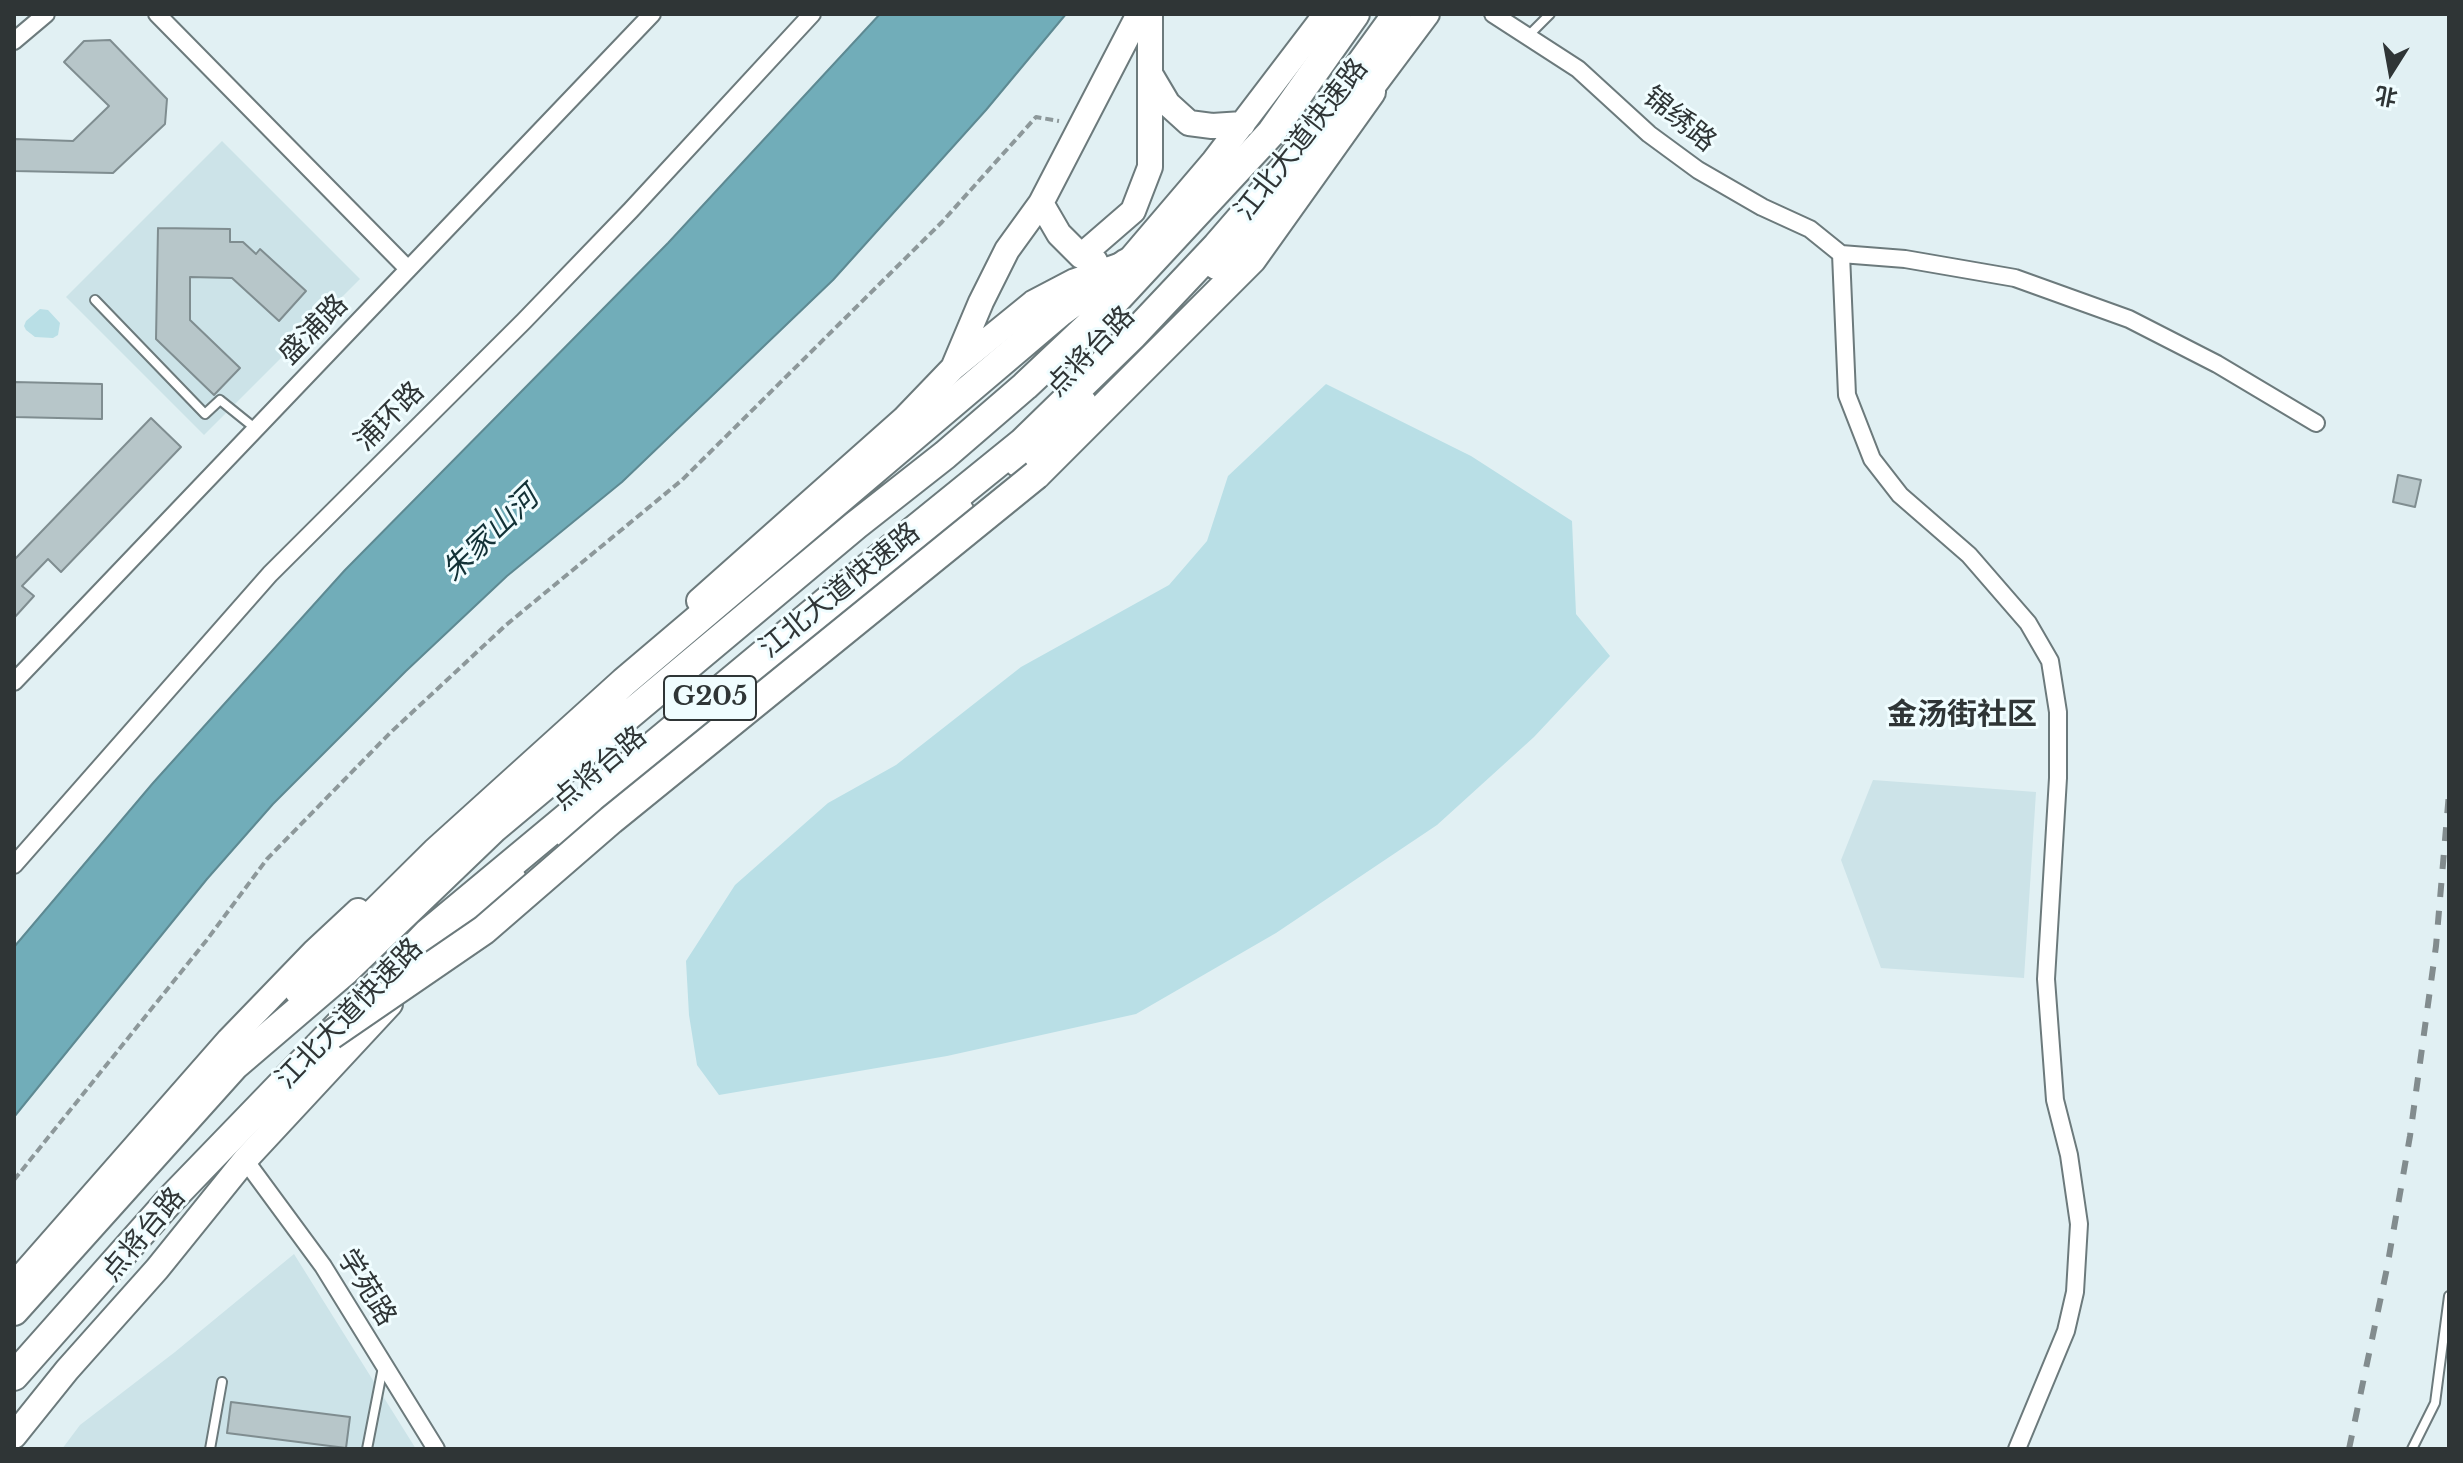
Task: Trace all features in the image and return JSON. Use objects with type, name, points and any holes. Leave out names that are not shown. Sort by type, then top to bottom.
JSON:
[{"type":"highway","name":"江北大道快速路","points":[[14,1311],[235,1065],[346,970],[494,828],[1025,386],[1112,304],[1271,133],[1355,14]]},
{"type":"highway","name":"江北大道快速路","points":[[14,1376],[171,1199],[428,933],[1022,443],[1133,335],[1289,163],[1397,14]]},
{"type":"highway","points":[[331,1035],[484,930],[611,820],[1036,475],[1252,259],[1371,92]]},
{"type":"highway","points":[[235,1065],[325,962],[436,852],[624,682],[1059,313],[1127,263]]},
{"type":"main road","points":[[953,368],[1007,250],[1041,203],[1139,14]]},
{"type":"main road","points":[[1081,256],[1133,211],[1150,167],[1150,14]]},
{"type":"main road","name":"点将台路","points":[[14,1285],[229,1040],[314,952],[646,647],[904,419],[953,368],[1033,303],[1075,281],[1127,263],[1243,124],[1326,14]]},
{"type":"main road","name":"点将台路","points":[[14,1436],[67,1370],[157,1269],[245,1160],[313,1084],[494,896],[1047,439],[1228,254],[1371,92],[1427,14]]},
{"type":"main road","points":[[1151,75],[1168,104],[1189,123],[1212,126],[1243,124]]},
{"type":"main road","points":[[1041,203],[1059,234],[1081,256],[1104,263],[1127,263]]},
{"type":"street","points":[[14,41],[46,14]]},
{"type":"street","points":[[157,14],[408,269]]},
{"type":"street","name":"盛浦路","points":[[14,682],[652,14]]},
{"type":"street","name":"浦环路","points":[[14,865],[270,574],[524,321],[812,14]]},
{"type":"street","name":"锦绣路","points":[[1493,14],[1578,69],[1649,134],[1698,170],[1762,207],[1810,229],[1841,254]]},
{"type":"street","points":[[2017,1449],[2066,1331],[2075,1292],[2079,1224],[2069,1155],[2055,1100],[2046,979],[2058,778],[2058,712],[2050,661],[2028,623],[1969,555],[1900,495],[1872,459],[1847,395],[1841,254],[1905,259],[2015,278],[2129,319],[2217,364],[2316,423]]},
{"type":"street","name":"学苑路","points":[[245,1160],[323,1266],[436,1449]]},
{"type":"lane","points":[[1529,35],[1550,14]]},
{"type":"lane","points":[[95,300],[205,414],[220,400],[256,429]]},
{"type":"lane","points":[[2412,1449],[2435,1403],[2449,1296]]},
{"type":"lane","points":[[367,1449],[384,1364]]},
{"type":"lane","points":[[210,1449],[222,1382]]},
{"type":"path","points":[[14,1180],[206,941],[267,859],[390,733],[506,625],[682,480],[942,222],[1036,117],[1080,126]]},
{"type":"shaded area","points":[[222,141],[360,279],[204,435],[66,297]]},
{"type":"shaded area","points":[[40,309],[48,310],[60,323],[58,335],[53,338],[35,337],[24,326]]},
{"type":"shaded area","points":[[1326,384],[1471,456],[1572,521],[1576,614],[1610,656],[1534,737],[1437,825],[1276,933],[1136,1014],[947,1056],[719,1095],[697,1065],[689,1015],[686,961],[735,885],[828,803],[896,765],[1021,667],[1169,585],[1207,541],[1228,476]]},
{"type":"shaded area","points":[[1873,780],[2036,792],[2024,978],[1881,968],[1841,860]]},
{"type":"shaded area","points":[[294,1254],[416,1449],[62,1449],[80,1425]]},
{"type":"water","name":"朱家山河","points":[[880,14],[1066,14],[986,110],[833,280],[622,482],[507,576],[406,671],[273,804],[207,879],[14,1117],[14,947],[153,783],[345,570],[668,243]]},
{"type":"building","points":[[110,40],[167,99],[165,124],[113,173],[14,171],[14,139],[73,141],[109,106],[64,62],[84,41]]},
{"type":"building","points":[[158,228],[230,229],[230,242],[243,242],[256,254],[260,249],[306,291],[279,321],[232,278],[190,277],[190,320],[240,368],[214,395],[156,339]]},
{"type":"building","points":[[14,382],[102,384],[102,419],[14,417]]},
{"type":"building","points":[[151,418],[181,447],[61,572],[48,559],[22,586],[34,596],[14,618],[14,560]]},
{"type":"building","points":[[2398,475],[2421,480],[2415,507],[2393,502]]},
{"type":"building","points":[[231,1402],[350,1417],[346,1448],[227,1433]]},
{"type":"railway","points":[[2349,1449],[2387,1268],[2410,1136],[2436,946],[2449,793]]},
{"type":"district","name":"金汤街社区","points":[[1962,716]]}]
